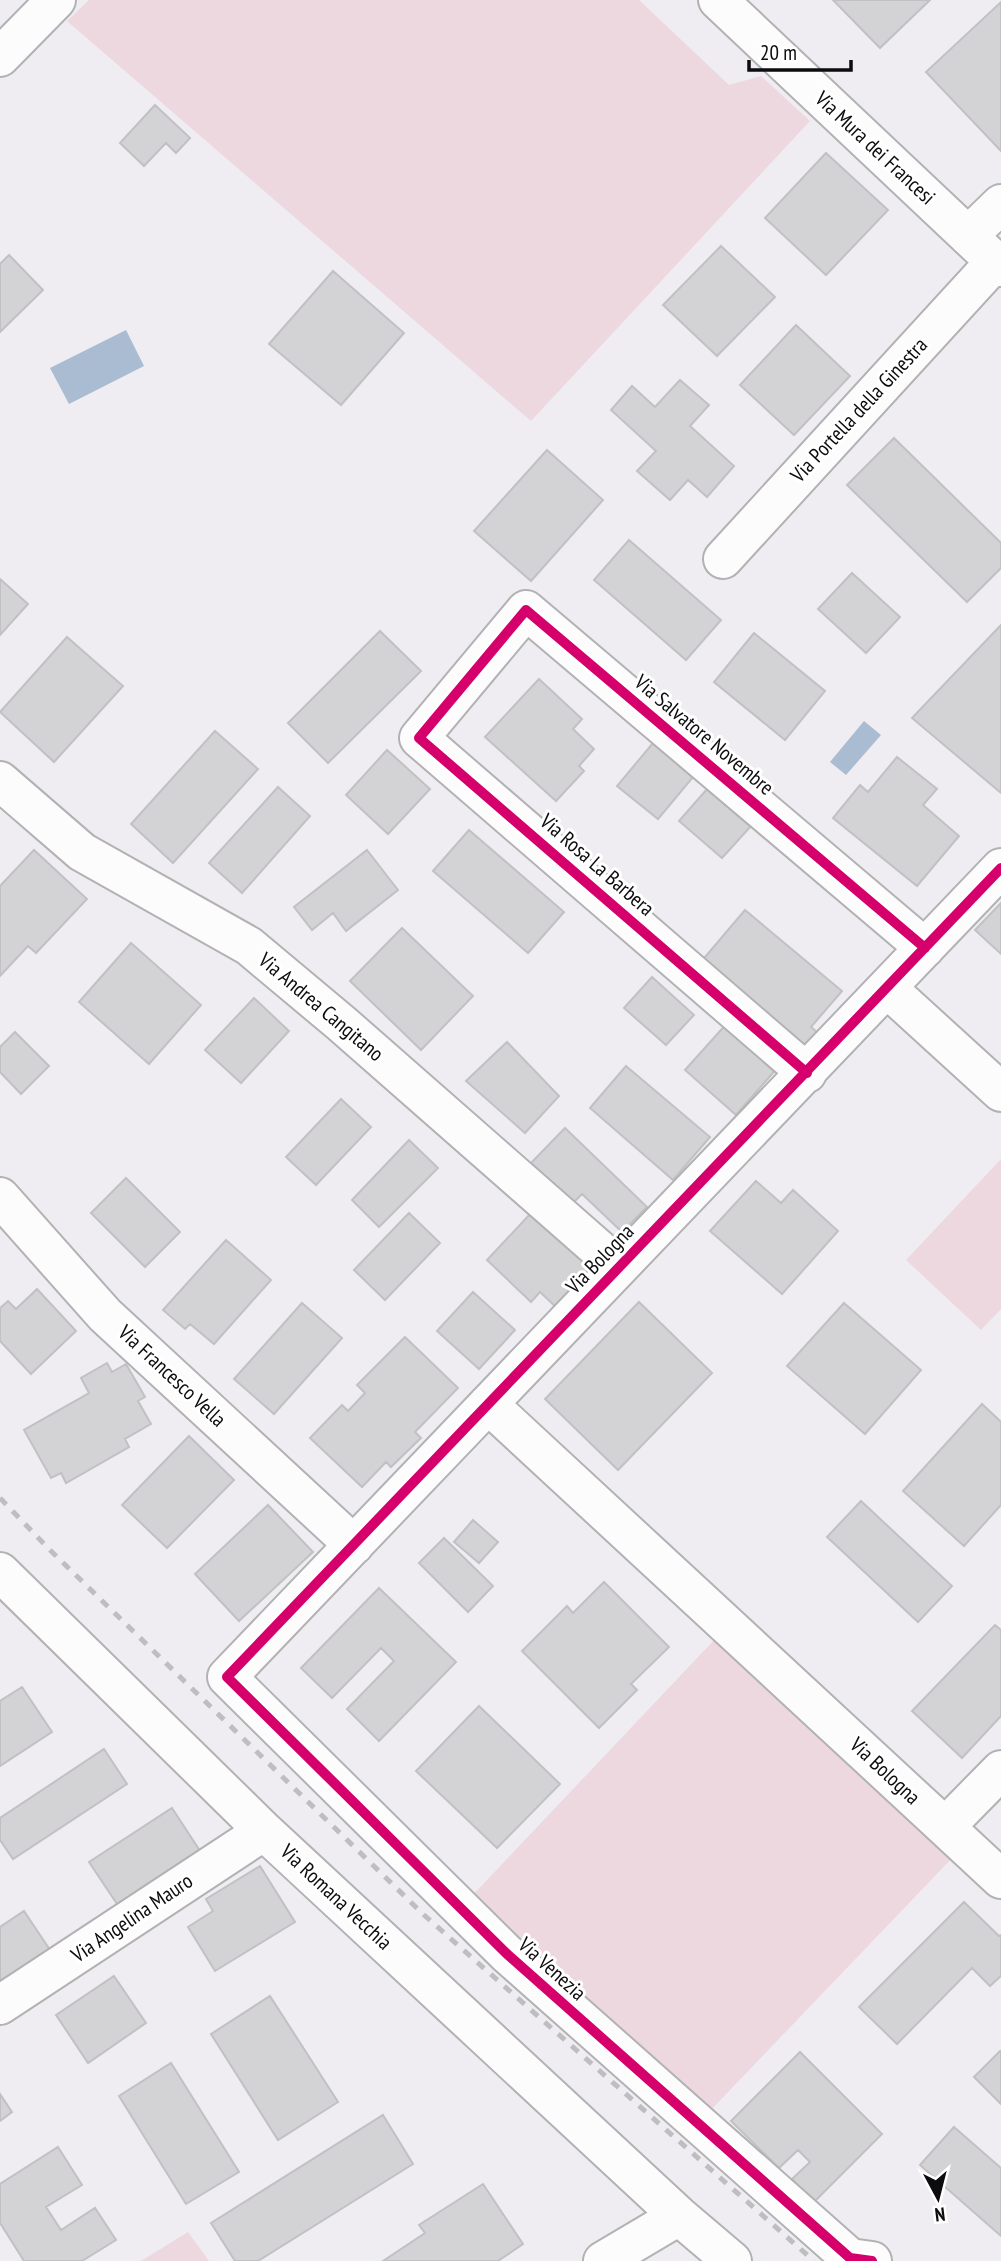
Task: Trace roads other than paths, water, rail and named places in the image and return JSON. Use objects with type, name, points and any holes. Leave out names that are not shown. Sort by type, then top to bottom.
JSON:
[{"type":"street","points":[[0,57],[56,0]]},
{"type":"street","name":"Via Mura dei Francesi","points":[[719,0],[998,264]]},
{"type":"street","points":[[968,236],[1001,204]]},
{"type":"street","name":"Via Portella della Ginestra","points":[[723,559],[998,264]]},
{"type":"street","name":"Via Salvatore Novembre","points":[[468,678],[526,610],[925,948]]},
{"type":"street","name":"Via Rosa La Barbera","points":[[468,678],[419,738],[807,1073]]},
{"type":"street","name":"Via Andrea Cangitano","points":[[0,780],[82,852],[249,946],[352,1032],[619,1267]]},
{"type":"street","name":"Via Bologna","points":[[227,1677],[1001,868]]},
{"type":"street","points":[[887,988],[1001,1092]]},
{"type":"street","name":"Via Francesco Vella","points":[[0,1197],[105,1315],[354,1545]]},
{"type":"street","name":"Via Bologna","points":[[488,1404],[945,1827]]},
{"type":"street","name":"Via Romana Vecchia","points":[[0,1572],[264,1831],[679,2216],[732,2261]]},
{"type":"street","name":"Via Venezia","points":[[227,1677],[507,1954],[850,2258],[872,2261]]},
{"type":"street","points":[[1001,1770],[945,1827],[1001,1879]]},
{"type":"street","name":"Via Angelina Mauro","points":[[0,2006],[264,1831]]},
{"type":"street","points":[[604,2261],[679,2216]]},
{"type":"water","points":[[126,330],[144,366],[69,404],[50,368]]},
{"type":"water","points":[[864,721],[881,735],[846,775],[830,762]]},
{"type":"railway","points":[[0,1498],[424,1915],[814,2261]]}]
